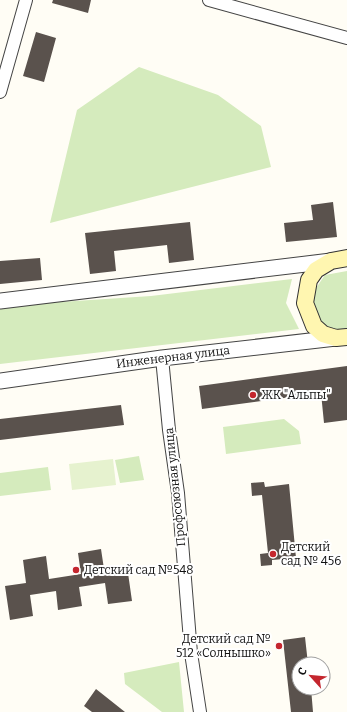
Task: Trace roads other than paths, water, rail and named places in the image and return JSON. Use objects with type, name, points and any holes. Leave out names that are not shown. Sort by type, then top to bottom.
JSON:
[{"type":"main road","points":[[341,337],[324,334],[314,326],[305,303],[309,280],[316,270],[330,261],[347,258]]},
{"type":"street","points":[[0,92],[26,0]]},
{"type":"street","points":[[209,0],[347,38]]},
{"type":"street","points":[[0,301],[330,261]]},
{"type":"street","name":"Инженерная улица","points":[[0,381],[162,358],[341,337]]},
{"type":"street","name":"Профсоюзная улица","points":[[162,358],[169,430],[178,492],[191,653],[200,712]]},
{"type":"place","name":"ЖК \"Альпы\"","points":[[253,395]]},
{"type":"place","name":"Детский сад № 456","points":[[273,554]]},
{"type":"place","name":"Детский сад №548","points":[[76,570]]},
{"type":"place","name":"Детский сад № 512 «Солнышко»","points":[[279,646]]}]
